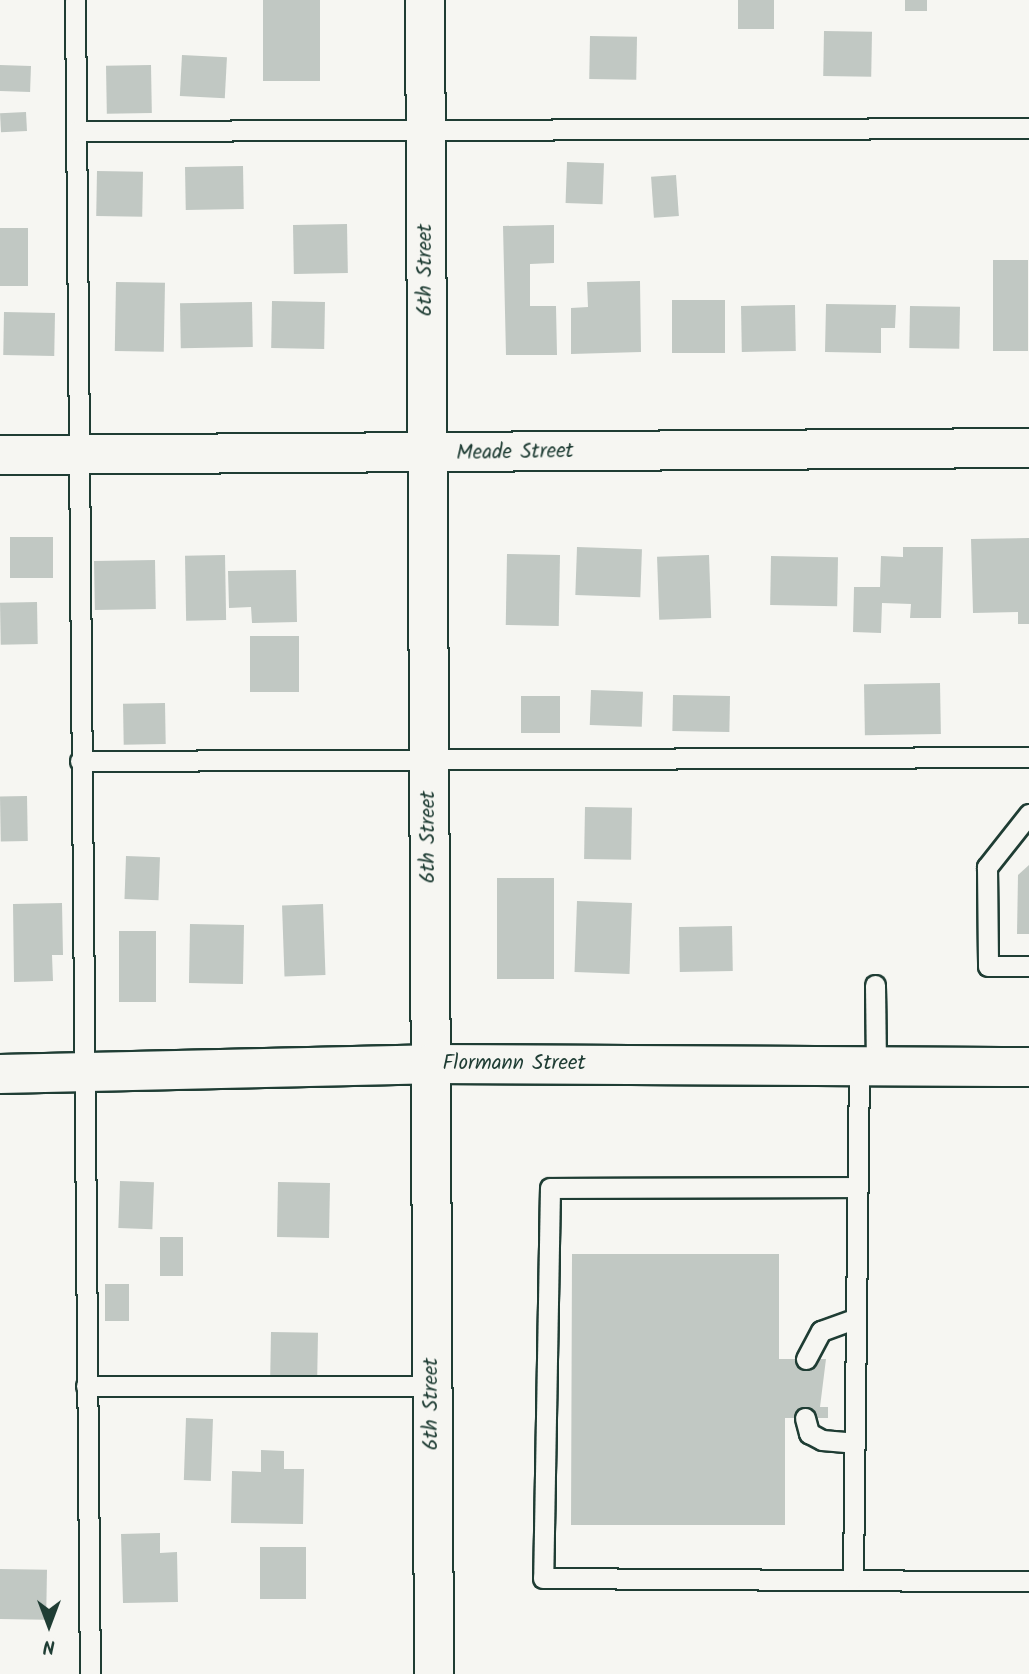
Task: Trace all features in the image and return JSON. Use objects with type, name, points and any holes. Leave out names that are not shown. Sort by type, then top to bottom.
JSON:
[{"type":"street","name":"6th Street","points":[[425,0],[434,1674]]},
{"type":"street","name":"Meade Street","points":[[0,455],[1029,448]]},
{"type":"street","name":"Flormann Street","points":[[0,1074],[430,1064],[1029,1067]]},
{"type":"lane","points":[[75,0],[82,1072],[90,1674]]},
{"type":"lane","points":[[76,131],[1029,128]]},
{"type":"lane","points":[[80,761],[1029,757]]},
{"type":"lane","points":[[1029,814],[987,867],[987,880],[988,966],[1029,966]]},
{"type":"lane","points":[[853,1578],[858,1187],[875,985]]},
{"type":"lane","points":[[858,1187],[550,1188],[543,1578],[1029,1581]]},
{"type":"lane","points":[[806,1359],[821,1331],[856,1318]]},
{"type":"lane","points":[[86,1386],[432,1386]]},
{"type":"lane","points":[[805,1418],[809,1433],[822,1440],[854,1443]]},
{"type":"building","points":[[263,0],[320,0],[320,81],[263,81]]},
{"type":"building","points":[[738,0],[774,0],[774,29],[738,29]]},
{"type":"building","points":[[905,0],[927,0],[927,11],[905,11]]},
{"type":"building","points":[[824,31],[872,32],[871,77],[823,76]]},
{"type":"building","points":[[590,36],[637,37],[636,80],[589,79]]},
{"type":"building","points":[[182,55],[227,57],[225,98],[180,96]]},
{"type":"building","points":[[0,65],[31,66],[30,92],[0,91]]},
{"type":"building","points":[[151,65],[152,113],[107,114],[106,66]]},
{"type":"building","points":[[26,112],[27,131],[1,132],[0,113]]},
{"type":"building","points":[[567,162],[604,163],[603,204],[566,203]]},
{"type":"building","points":[[243,166],[244,209],[186,210],[185,167]]},
{"type":"building","points":[[97,171],[143,172],[142,217],[96,216]]},
{"type":"building","points":[[676,175],[679,216],[654,218],[651,177]]},
{"type":"building","points":[[347,224],[348,273],[294,274],[293,225]]},
{"type":"building","points":[[554,225],[554,263],[530,264],[530,306],[556,306],[557,355],[506,355],[503,226]]},
{"type":"building","points":[[0,228],[28,228],[28,286],[0,286]]},
{"type":"building","points":[[993,260],[1028,260],[1028,351],[993,351]]},
{"type":"building","points":[[640,281],[641,352],[571,354],[571,308],[588,307],[587,282]]},
{"type":"building","points":[[116,282],[165,283],[164,352],[115,351]]},
{"type":"building","points":[[672,300],[725,300],[725,353],[672,353]]},
{"type":"building","points":[[272,301],[325,302],[324,349],[271,348]]},
{"type":"building","points":[[252,302],[253,347],[181,348],[180,303]]},
{"type":"building","points":[[826,304],[896,305],[895,328],[881,328],[881,353],[825,352]]},
{"type":"building","points":[[795,305],[796,351],[742,352],[741,306]]},
{"type":"building","points":[[910,306],[960,307],[959,349],[909,348]]},
{"type":"building","points":[[4,312],[55,313],[54,356],[3,355]]},
{"type":"building","points":[[10,537],[53,537],[53,578],[10,578]]},
{"type":"building","points":[[1029,538],[1029,624],[1018,624],[1018,612],[973,613],[971,539]]},
{"type":"building","points":[[577,547],[642,549],[640,597],[575,595]]},
{"type":"building","points":[[903,547],[943,547],[941,618],[910,618],[911,604],[882,603],[881,633],[853,632],[854,587],[880,587],[881,556],[903,557]]},
{"type":"building","points":[[507,554],[560,555],[559,626],[506,625]]},
{"type":"building","points":[[225,555],[226,620],[186,621],[185,556]]},
{"type":"building","points":[[709,555],[711,618],[659,620],[657,557]]},
{"type":"building","points":[[771,556],[838,557],[837,606],[770,605]]},
{"type":"building","points":[[155,560],[156,609],[95,610],[94,561]]},
{"type":"building","points":[[296,570],[297,622],[252,623],[251,607],[229,608],[228,571]]},
{"type":"building","points":[[37,602],[38,644],[1,645],[0,603]]},
{"type":"building","points":[[250,636],[299,636],[299,692],[250,692]]},
{"type":"building","points":[[940,683],[941,734],[865,735],[864,684]]},
{"type":"building","points":[[591,690],[643,692],[642,727],[590,725]]},
{"type":"building","points":[[673,695],[730,696],[729,732],[672,731]]},
{"type":"building","points":[[521,696],[560,696],[560,733],[521,733]]},
{"type":"building","points":[[165,703],[166,744],[124,745],[123,704]]},
{"type":"building","points":[[0,796],[27,796],[28,841],[1,841]]},
{"type":"building","points":[[585,807],[632,808],[631,860],[584,859]]},
{"type":"building","points":[[126,856],[160,857],[158,900],[124,899]]},
{"type":"building","points":[[1029,865],[1029,934],[1017,934],[1018,875]]},
{"type":"building","points":[[497,878],[554,878],[554,979],[497,979]]},
{"type":"building","points":[[577,901],[632,903],[629,974],[575,972]]},
{"type":"building","points":[[62,903],[63,955],[52,955],[53,981],[14,982],[13,904]]},
{"type":"building","points":[[323,904],[325,975],[285,976],[282,905]]},
{"type":"building","points":[[190,924],[244,925],[243,984],[189,983]]},
{"type":"building","points":[[732,926],[733,971],[680,972],[679,927]]},
{"type":"building","points":[[119,931],[156,931],[156,1002],[119,1002]]},
{"type":"building","points":[[120,1181],[154,1182],[152,1229],[118,1228]]},
{"type":"building","points":[[278,1182],[330,1183],[329,1238],[277,1237]]},
{"type":"building","points":[[160,1237],[183,1237],[183,1276],[160,1276]]},
{"type":"building","points":[[572,1254],[779,1254],[779,1359],[826,1359],[820,1407],[828,1407],[828,1418],[785,1418],[785,1525],[571,1525]]},
{"type":"building","points":[[105,1284],[129,1284],[129,1321],[105,1321]]},
{"type":"building","points":[[271,1332],[318,1333],[317,1378],[270,1377]]},
{"type":"building","points":[[186,1418],[213,1419],[211,1481],[184,1480]]},
{"type":"building","points":[[261,1450],[284,1451],[284,1469],[304,1469],[303,1524],[231,1523],[232,1471],[261,1472]]},
{"type":"building","points":[[160,1533],[160,1553],[177,1552],[178,1602],[123,1603],[121,1534]]},
{"type":"building","points":[[260,1547],[306,1547],[306,1599],[260,1599]]},
{"type":"building","points":[[0,1569],[47,1570],[46,1620],[0,1619]]}]
